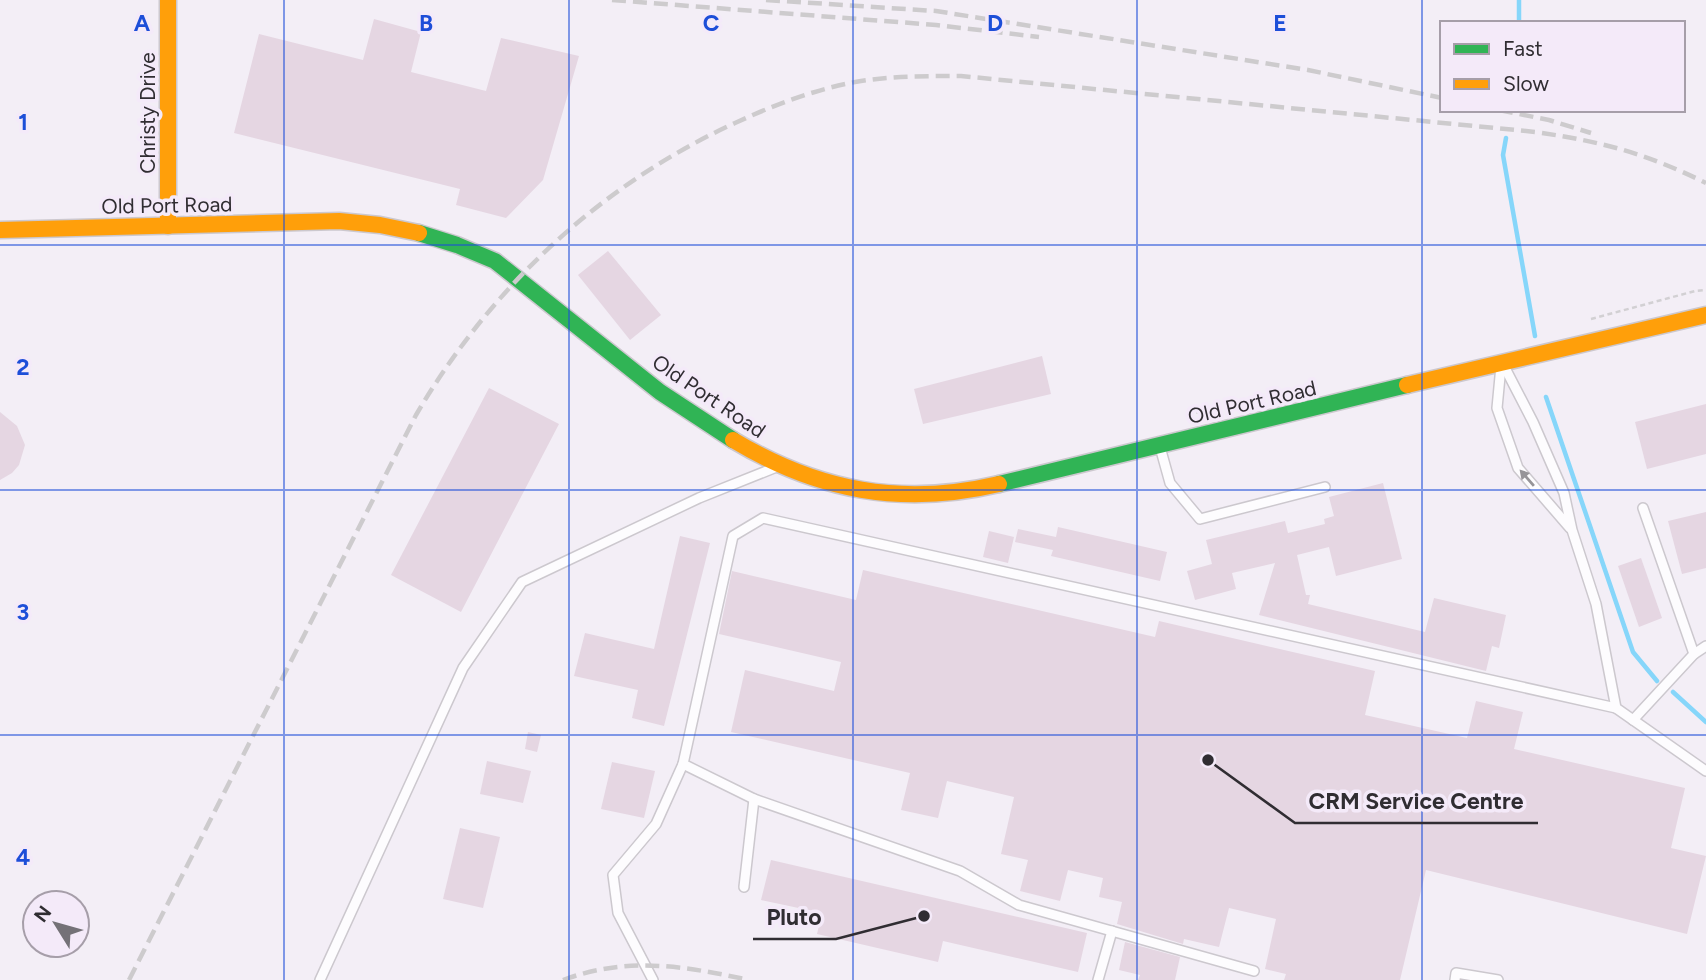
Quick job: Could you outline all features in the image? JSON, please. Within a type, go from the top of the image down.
[{"type":"street","name":"Christy Drive","points":[[168,0],[168,226]]},
{"type":"street","name":"Old Port Road","points":[[0,230],[339,221],[421,232],[471,249],[495,261],[724,438],[779,466],[844,488],[888,495],[925,496],[966,492],[1502,361],[1706,315]]},
{"type":"lane","points":[[1502,361],[1533,422],[1564,493],[1572,530],[1596,604],[1616,708]]},
{"type":"lane","points":[[1502,361],[1497,408],[1518,468],[1572,530]]},
{"type":"lane","points":[[1159,446],[1170,483],[1200,519],[1325,487]]},
{"type":"lane","points":[[320,980],[463,668],[522,582],[699,498],[779,466]]},
{"type":"lane","points":[[1643,508],[1694,653]]},
{"type":"lane","points":[[653,980],[618,913],[612,874],[656,824],[683,764],[733,536],[763,518],[1616,708],[1706,771]]},
{"type":"lane","points":[[1633,720],[1694,653],[1706,646]]},
{"type":"lane","points":[[683,764],[754,799],[960,871],[1019,905],[1254,971]]},
{"type":"lane","points":[[744,887],[754,799]]},
{"type":"lane","points":[[1098,980],[1112,931]]},
{"type":"lane","points":[[1455,980],[1456,973],[1498,980]]},
{"type":"path","points":[[1587,321],[1706,290]]},
{"type":"path","points":[[1184,416],[1216,408]]},
{"type":"building","points":[[374,19],[421,32],[411,72],[486,91],[501,38],[579,56],[543,180],[506,218],[456,205],[460,189],[234,133],[259,34],[363,60]]},
{"type":"building","points":[[608,251],[661,315],[630,340],[578,275]]},
{"type":"building","points":[[1042,356],[1051,394],[923,424],[914,389]]},
{"type":"building","points":[[489,388],[559,424],[461,612],[391,575]]},
{"type":"building","points":[[1706,404],[1706,454],[1647,469],[1635,422]]},
{"type":"building","points":[[0,412],[17,426],[25,445],[19,465],[0,480]]},
{"type":"building","points":[[1383,483],[1402,559],[1336,576],[1329,547],[1297,555],[1306,595],[1310,595],[1308,604],[1425,632],[1434,598],[1506,615],[1499,648],[1492,646],[1486,671],[1259,615],[1275,563],[1232,573],[1236,589],[1195,600],[1187,571],[1212,564],[1206,540],[1285,521],[1288,533],[1325,524],[1324,519],[1334,516],[1329,497]]},
{"type":"building","points":[[1706,512],[1706,568],[1682,574],[1668,521]]},
{"type":"building","points":[[1058,527],[1167,552],[1160,581],[1051,556],[1053,550],[1015,542],[1018,529],[1056,537]]},
{"type":"building","points":[[989,531],[1014,537],[1008,563],[983,557]]},
{"type":"building","points":[[680,536],[710,543],[664,726],[632,718],[638,690],[574,676],[585,633],[654,649]]},
{"type":"building","points":[[1641,558],[1662,618],[1639,627],[1618,566]]},
{"type":"building","points":[[863,570],[1155,637],[1159,621],[1375,671],[1365,715],[1467,738],[1476,701],[1523,712],[1514,749],[1685,788],[1671,848],[1706,856],[1687,934],[1426,870],[1400,980],[1284,980],[1286,974],[1265,969],[1276,919],[1229,908],[1219,947],[1184,939],[1183,944],[1117,924],[1122,902],[1099,897],[1103,878],[1068,870],[1060,901],[1020,891],[1028,860],[1001,854],[1014,797],[947,781],[938,818],[901,810],[910,773],[731,732],[745,670],[834,691],[841,662],[719,634],[732,571],[856,600]]},
{"type":"building","points":[[528,732],[541,735],[537,752],[525,749]]},
{"type":"building","points":[[487,761],[531,771],[523,803],[480,794]]},
{"type":"building","points":[[612,762],[655,771],[644,818],[601,809]]},
{"type":"building","points":[[460,828],[500,837],[483,908],[443,899]]},
{"type":"building","points":[[771,860],[1087,933],[1078,972],[943,941],[938,962],[817,934],[822,913],[761,900]]},
{"type":"building","points":[[1125,942],[1180,957],[1175,980],[1138,980],[1140,975],[1119,970]]},
{"type":"waterway","points":[[1519,0],[1519,21]]},
{"type":"waterway","points":[[1506,138],[1503,155],[1535,336]]},
{"type":"waterway","points":[[1546,397],[1633,652],[1657,681]]},
{"type":"waterway","points":[[1673,692],[1706,722]]},
{"type":"railway","points":[[612,0],[936,25],[1039,37]]},
{"type":"railway","points":[[766,0],[936,11],[1308,70],[1440,98]]},
{"type":"railway","points":[[129,980],[416,415],[446,368],[478,324],[553,244],[639,177],[686,148],[735,123],[796,98],[845,84],[898,77],[961,76],[1536,132],[1623,150],[1706,183]]},
{"type":"railway","points":[[1509,112],[1549,120],[1591,133]]},
{"type":"railway","points":[[563,980],[610,968],[633,966],[679,968],[749,980]]},
{"type":"traffic: fast","points":[[419,233],[495,261],[660,392],[733,440]]},
{"type":"traffic: fast","points":[[999,484],[1407,385]]},
{"type":"traffic: slow","points":[[168,0],[168,226]]},
{"type":"traffic: slow","points":[[0,230],[339,221],[380,225],[419,233]]},
{"type":"traffic: slow","points":[[1407,385],[1706,315]]},
{"type":"traffic: slow","points":[[733,440],[797,472],[862,490],[928,494],[999,484]]},
{"type":"place","name":"CRM Service Centre","points":[[1208,760]]},
{"type":"place","name":"Pluto","points":[[924,916]]}]
